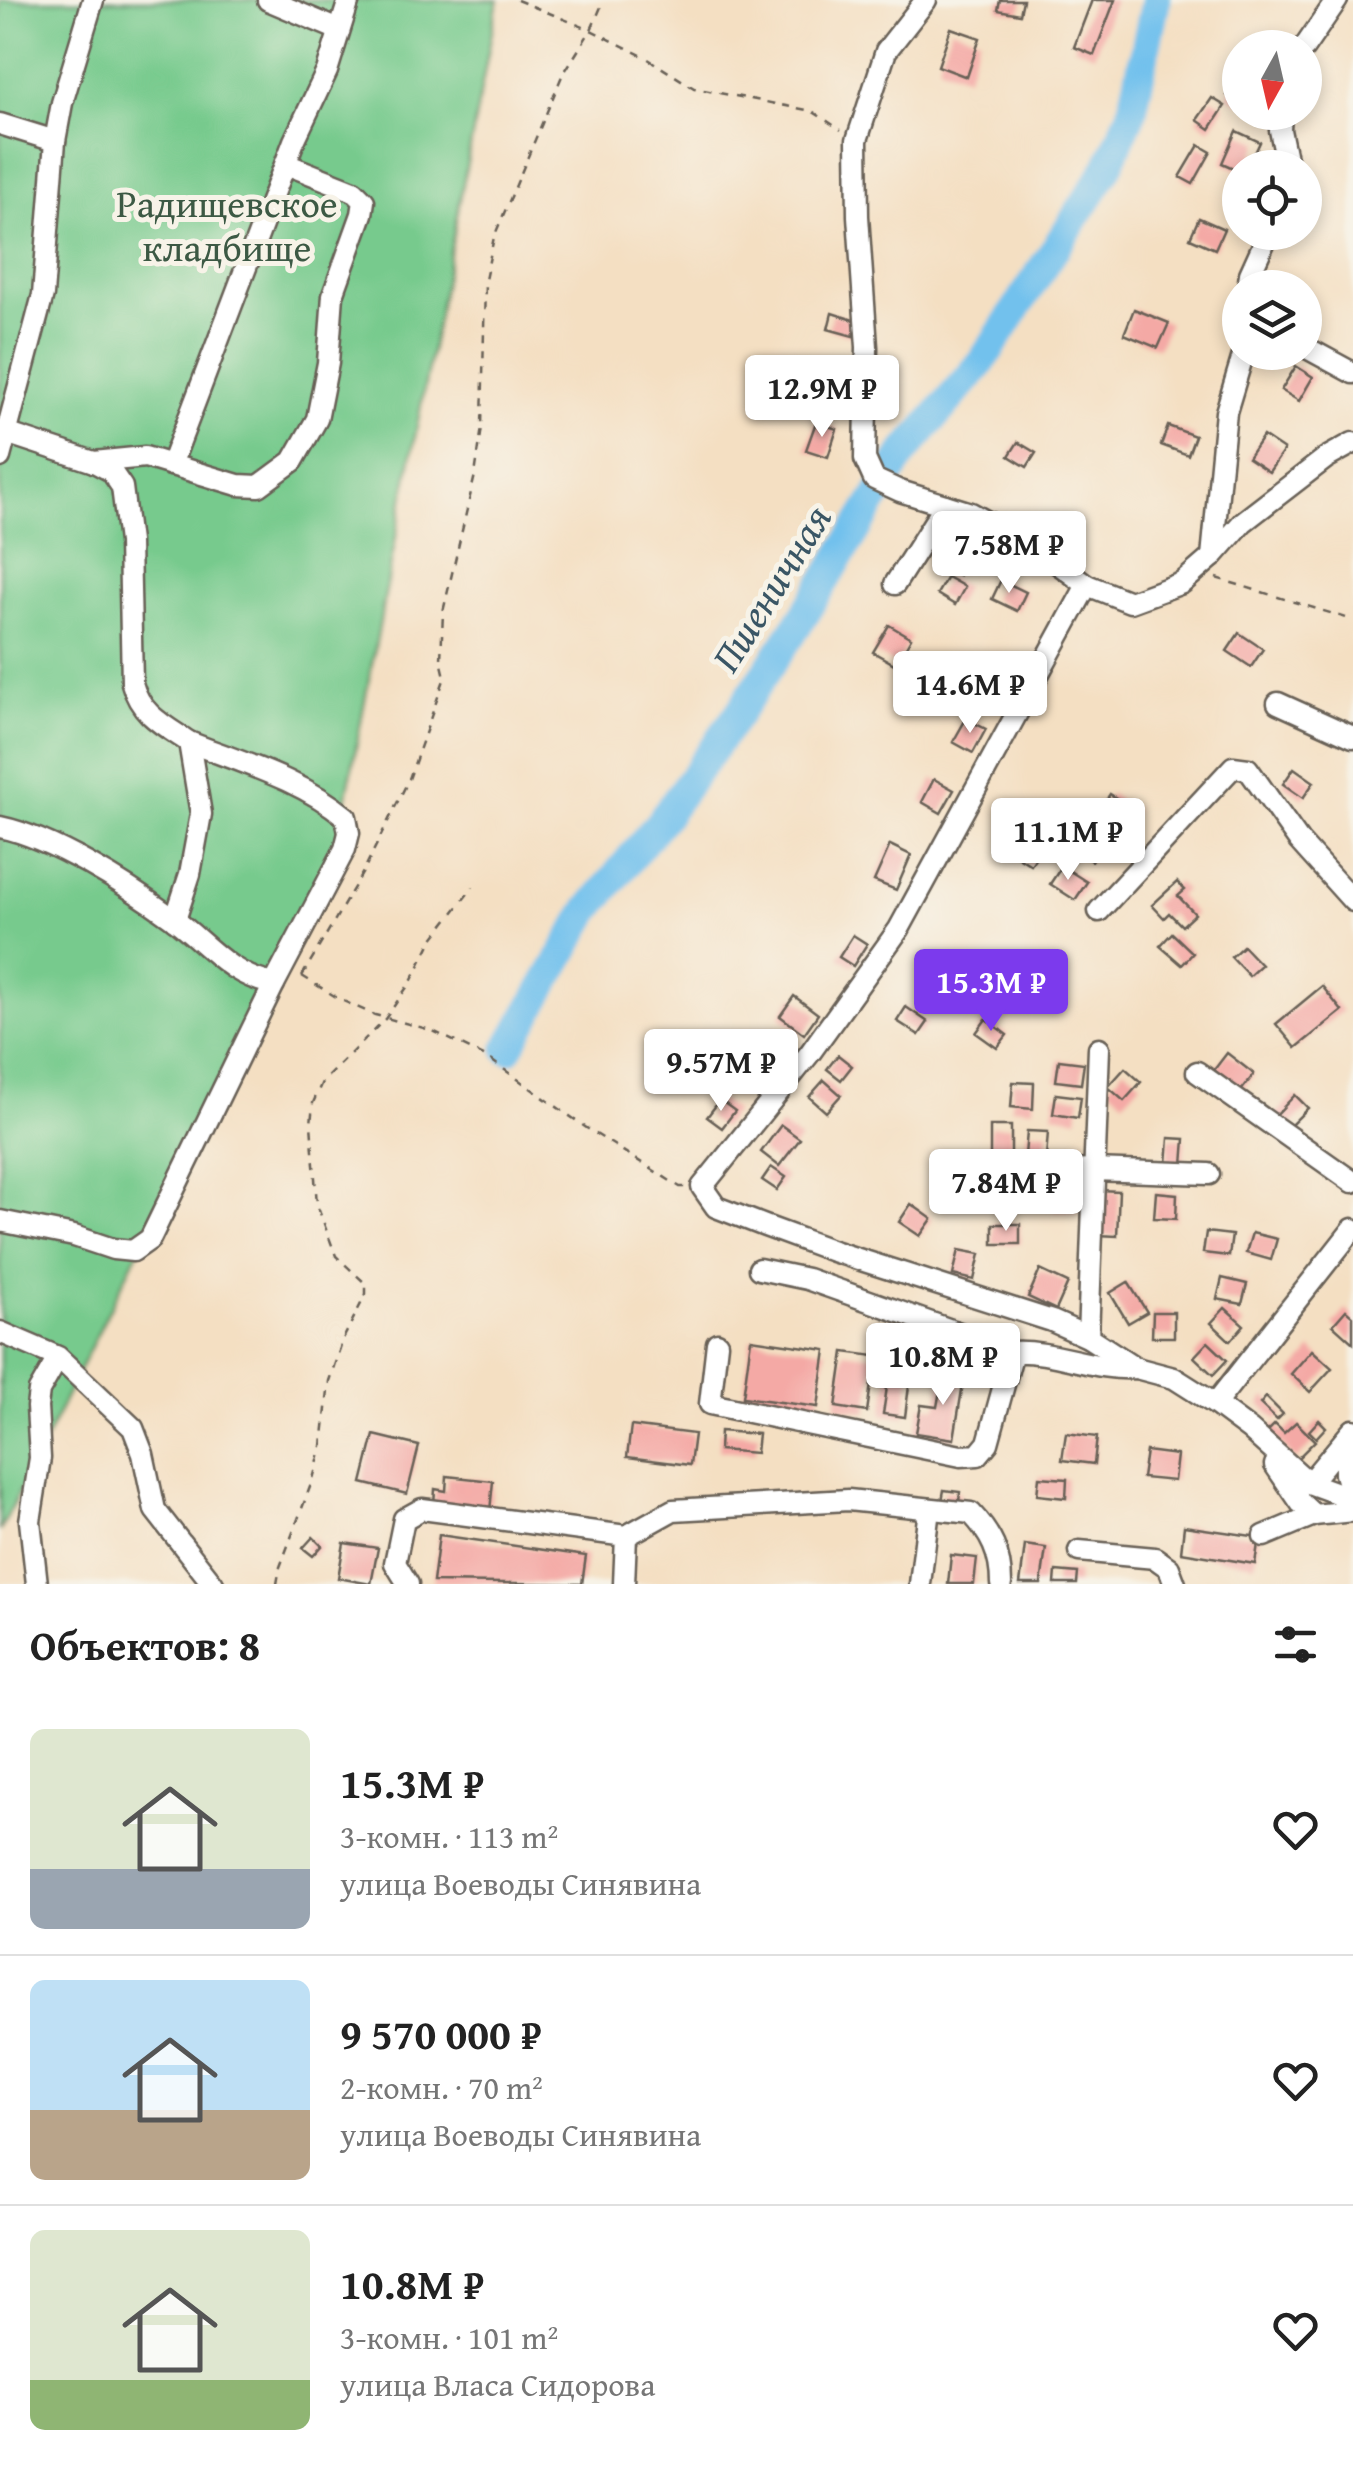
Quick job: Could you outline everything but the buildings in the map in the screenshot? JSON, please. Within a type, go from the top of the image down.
[{"type":"street","points":[[0,458],[8,397],[43,295],[55,141],[62,103],[93,0]]},
{"type":"street","points":[[268,0],[338,30]]},
{"type":"street","points":[[171,465],[286,164],[327,71],[349,0]]},
{"type":"street","points":[[926,0],[886,51],[857,140],[867,346],[865,459],[874,479],[900,492],[971,514],[1042,552],[1087,585],[1130,602],[1182,583],[1242,522],[1326,458],[1353,443]]},
{"type":"street","points":[[1316,30],[1336,0]]},
{"type":"street","points":[[0,124],[55,141]]},
{"type":"street","points":[[94,462],[145,458],[238,485],[259,486],[293,461],[317,419],[328,363],[332,295],[364,201],[354,190],[286,164]]},
{"type":"street","points":[[1322,356],[1353,373]]},
{"type":"street","points":[[1212,556],[1226,412],[1239,370]]},
{"type":"street","points":[[0,1221],[74,1236],[113,1249],[132,1251],[150,1239],[345,848],[348,833],[346,818],[294,784],[189,742],[147,714],[136,700],[132,683],[129,542],[122,488],[111,471],[94,462],[6,434]]},
{"type":"street","points":[[895,584],[945,505]]},
{"type":"street","points":[[1087,585],[899,929],[810,1053],[702,1187],[716,1206],[765,1226],[1088,1336],[1136,1368],[1174,1378],[1215,1404],[1309,1483],[1353,1498]]},
{"type":"street","points":[[1278,703],[1353,737]]},
{"type":"street","points":[[175,920],[190,874],[202,814],[189,742]]},
{"type":"street","points":[[1099,911],[1232,767],[1248,769],[1299,841],[1353,901]]},
{"type":"street","points":[[0,827],[20,831],[118,882],[175,920],[217,958],[252,980],[274,984]]},
{"type":"street","points":[[1088,1336],[1098,1048]]},
{"type":"street","points":[[1196,1072],[1353,1182]]},
{"type":"street","points":[[954,1176],[1093,1170],[1209,1174]]},
{"type":"street","points":[[1215,1404],[1353,1230]]},
{"type":"street","points":[[759,1269],[826,1285],[912,1319],[1014,1352],[1041,1351],[1112,1370],[1136,1368]]},
{"type":"street","points":[[0,1332],[58,1358],[133,1428],[155,1510],[213,1584]]},
{"type":"street","points":[[717,1342],[710,1404],[961,1456],[978,1455],[988,1443],[1014,1352]]},
{"type":"street","points":[[37,1584],[30,1522],[40,1458],[37,1406],[40,1391],[58,1358]]},
{"type":"street","points":[[1250,1430],[1301,1503],[1314,1514]]},
{"type":"street","points":[[1309,1483],[1349,1434]]},
{"type":"street","points":[[1349,1434],[1345,1474],[1353,1498]]},
{"type":"street","points":[[408,1584],[394,1563],[404,1519],[422,1509],[626,1536],[672,1510],[848,1500],[971,1513],[990,1533],[1001,1566],[1001,1584]]},
{"type":"street","points":[[920,1584],[929,1509]]},
{"type":"street","points":[[1264,1536],[1314,1514],[1353,1511]]},
{"type":"street","points":[[624,1584],[626,1536]]},
{"type":"street","points":[[1079,1550],[1155,1558],[1170,1568],[1174,1584]]},
{"type":"path","points":[[517,0],[591,30],[694,88],[812,111],[857,140]]},
{"type":"path","points":[[604,0],[591,30],[562,76],[494,237],[485,280],[482,427],[444,612],[441,660],[445,677],[409,779],[363,872],[302,976],[341,1000],[385,1019],[431,1030],[488,1058],[588,1129],[680,1186],[702,1187]]},
{"type":"path","points":[[1196,571],[1353,620]]},
{"type":"path","points":[[277,1584],[322,1446],[329,1381],[343,1339],[366,1294],[366,1284],[336,1256],[329,1244],[318,1204],[312,1103],[322,1082],[385,1019],[412,980],[432,940],[473,887]]},
{"type":"green space","name":"Радищевское кладбище","points":[[0,0],[498,0],[337,848],[0,1531]]},
{"type":"waterway","name":"Пшеничная","points":[[508,1049],[587,912],[666,814],[736,717],[904,453],[981,363],[1108,167],[1132,112],[1156,0]]}]
